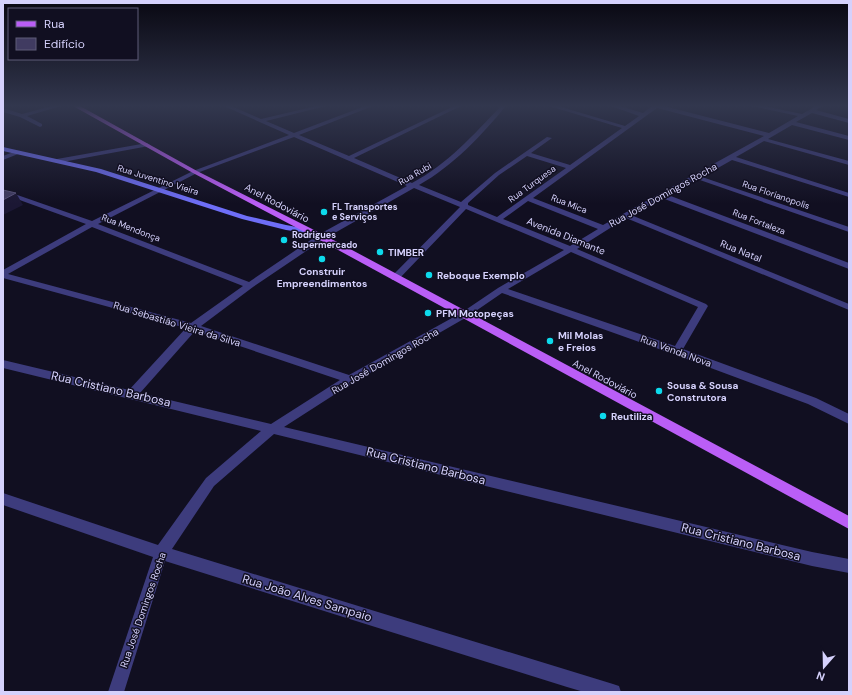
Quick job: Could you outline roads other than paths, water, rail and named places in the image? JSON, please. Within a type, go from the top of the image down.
[{"type":"main road","name":"Anel Rodoviário","points":[[136,138],[195,172],[321,237],[464,316],[849,523]]},
{"type":"street","points":[[3,274],[92,224],[195,172],[285,138]]},
{"type":"street","name":"Avenida Diamante","points":[[303,138],[352,157]]},
{"type":"street","name":"Avenida Diamante","points":[[312,138],[464,207],[571,249],[703,306],[677,350]]},
{"type":"street","points":[[352,157],[391,138]]},
{"type":"street","name":"Rua Rubi","points":[[132,394],[193,327],[250,285],[321,237],[417,186],[449,163],[473,138]]},
{"type":"street","points":[[395,278],[464,207],[464,202],[497,174],[548,138]]},
{"type":"street","name":"Rua Turquesa","points":[[497,220],[610,138]]},
{"type":"street","points":[[763,139],[849,163]]},
{"type":"street","name":"Rua José Domingos Rocha","points":[[116,692],[161,553],[210,482],[272,429],[350,379],[464,316],[501,290],[625,215],[663,196],[763,139]]},
{"type":"street","points":[[57,161],[147,144]]},
{"type":"street","name":"Rua Juventino Vieira","points":[[3,149],[85,167],[161,189],[262,222],[288,229],[307,231]]},
{"type":"street","points":[[3,158],[16,153]]},
{"type":"street","points":[[526,154],[571,167]]},
{"type":"street","points":[[730,157],[849,194]]},
{"type":"street","name":"Rua Florianopolis","points":[[697,177],[849,230]]},
{"type":"street","name":"Rua Mendonça","points":[[3,192],[92,224],[250,285]]},
{"type":"street","name":"Rua Fortaleza","points":[[663,196],[849,266]]},
{"type":"street","name":"Rua Mica","points":[[527,198],[603,228]]},
{"type":"street","name":"Rua Natal","points":[[625,215],[849,307]]},
{"type":"street","name":"Rua Sebastião Vieira da Silva","points":[[3,274],[193,327],[350,379]]},
{"type":"street","name":"Rua Venda Nova","points":[[501,290],[677,350],[812,401],[849,419]]},
{"type":"street","name":"Rua Cristiano Barbosa","points":[[3,364],[812,559],[849,566]]},
{"type":"street","name":"Rua João Alves Sampaio","points":[[3,499],[161,553],[559,677],[613,692]]},
{"type":"place","name":"FL Transportes e Serviços","points":[[324,212]]},
{"type":"place","name":"Rodrigues Supermercado","points":[[284,240]]},
{"type":"place","name":"TIMBER","points":[[380,252]]},
{"type":"place","name":"Construir Empreendimentos","points":[[322,259]]},
{"type":"place","name":"Reboque Exemplo","points":[[429,275]]},
{"type":"place","name":"PFM Motopeças","points":[[428,313]]},
{"type":"place","name":"Mil Molas e Freios","points":[[550,341]]},
{"type":"place","name":"Sousa & Sousa Construtora","points":[[659,391]]},
{"type":"place","name":"Reutiliza","points":[[603,416]]}]
